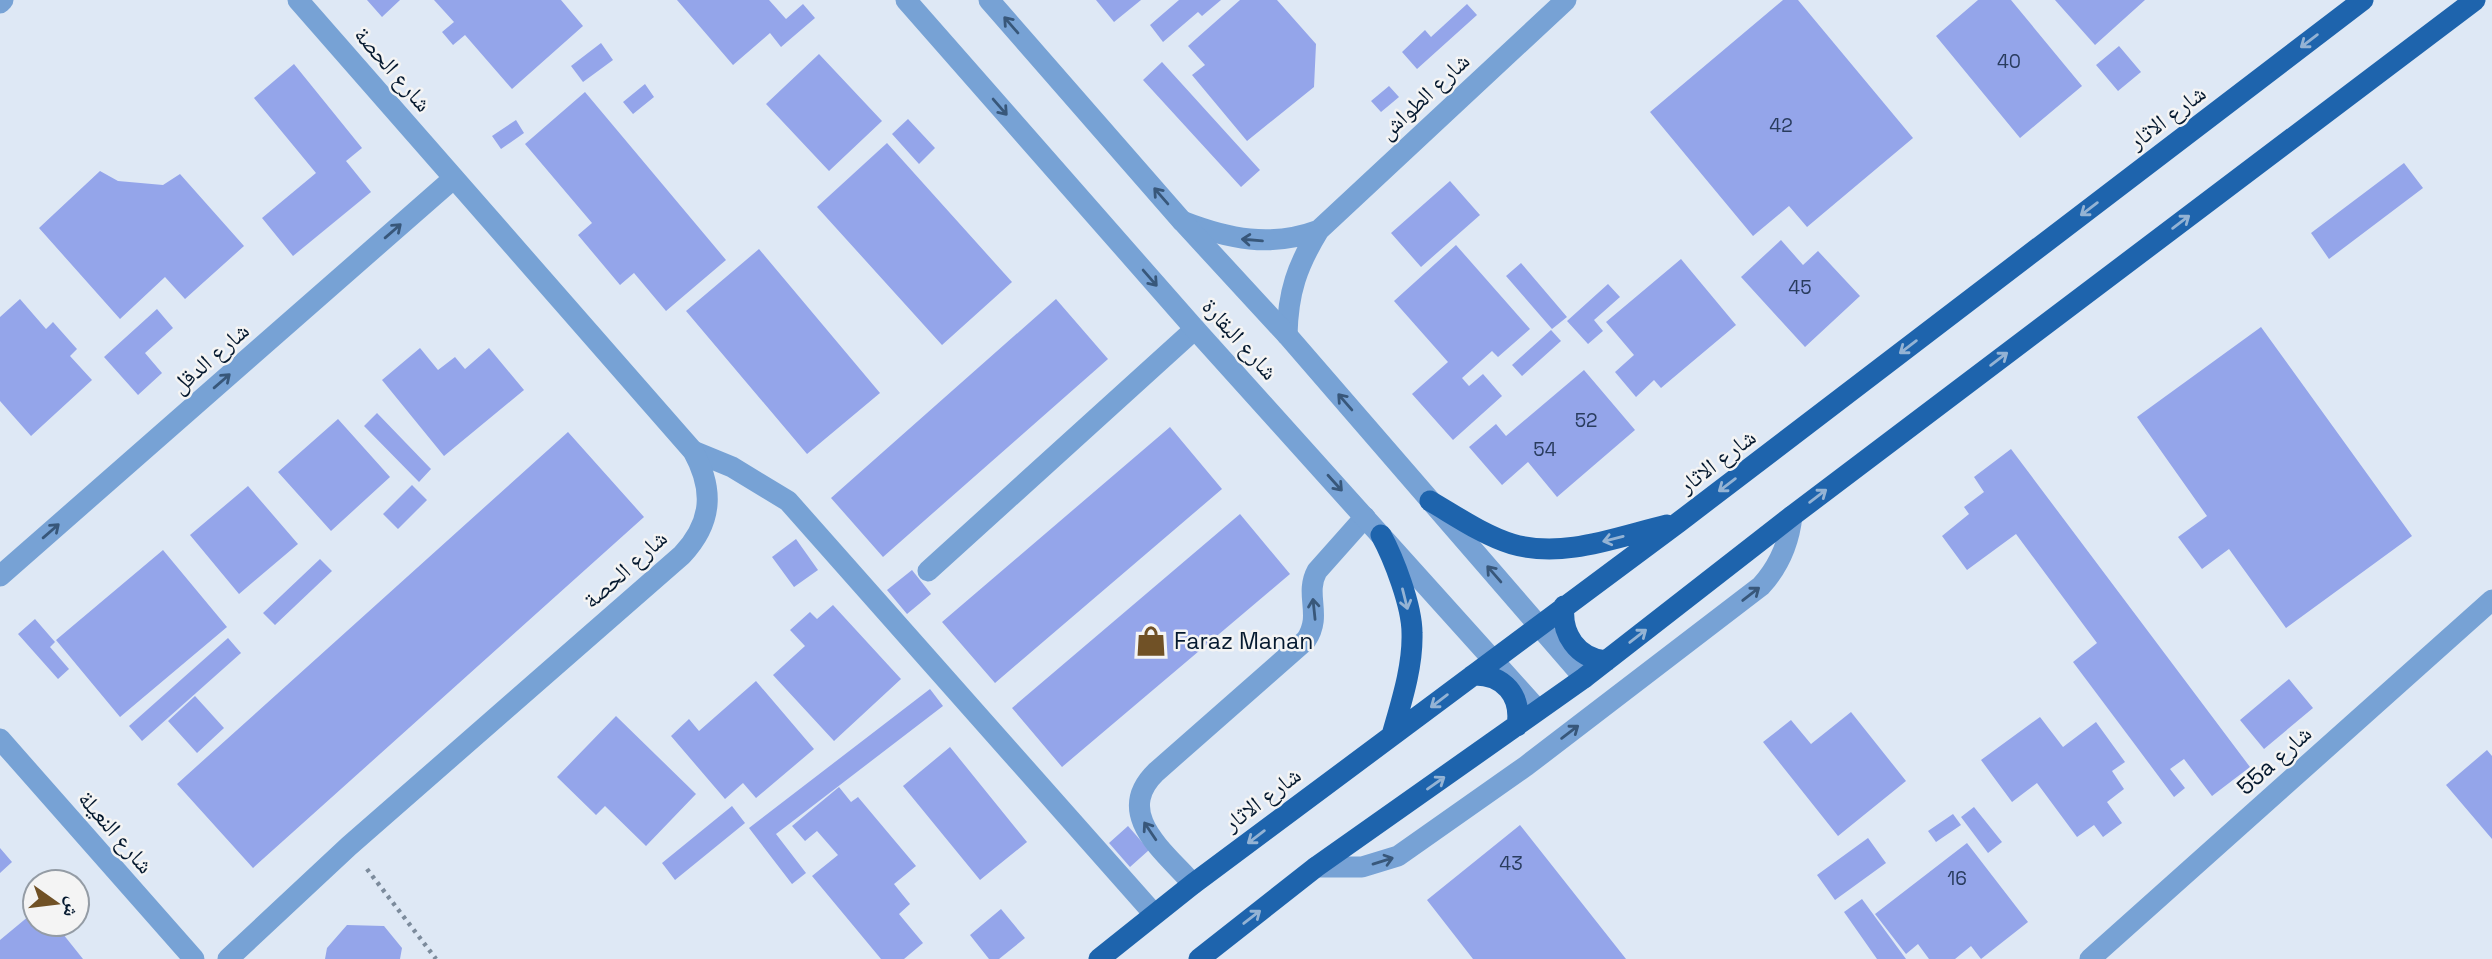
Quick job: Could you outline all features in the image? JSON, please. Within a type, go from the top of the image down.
[{"type":"main road","name":"شارع الاثار","points":[[1099,959],[1193,884],[1679,522],[2363,0]]},
{"type":"main road","points":[[1199,959],[1316,867],[1606,662],[1793,516],[2475,0]]},
{"type":"main road","points":[[1430,501],[1512,544],[1545,549],[1575,548],[1679,522]]},
{"type":"main road","points":[[1381,535],[1394,559],[1413,632],[1408,672],[1392,735]]},
{"type":"main road","points":[[1564,606],[1566,632],[1575,646],[1589,657],[1606,662]]},
{"type":"main road","points":[[1473,675],[1492,676],[1509,688],[1515,696],[1517,726]]},
{"type":"street","name":"شارع الحصة","points":[[228,959],[349,846],[693,543],[706,513],[708,497],[706,481],[692,451],[298,0]]},
{"type":"street","name":"شارع البقارة","points":[[906,0],[1195,329],[1538,710]]},
{"type":"street","name":"شارع البقارة","points":[[989,0],[1182,221],[1287,335],[1584,678]]},
{"type":"street","name":"شارع الطواش","points":[[1287,335],[1293,280],[1304,254],[1319,230],[1566,0]]},
{"type":"street","name":"شارع الدقل","points":[[0,576],[454,178]]},
{"type":"street","name":"شارع الطواش","points":[[1182,221],[1220,234],[1254,241],[1300,237],[1319,230]]},
{"type":"street","points":[[928,571],[1195,329]]},
{"type":"street","points":[[692,451],[732,467],[788,501],[1154,914]]},
{"type":"street","points":[[1193,884],[1149,834],[1139,813],[1142,790],[1156,772],[1306,640],[1315,621],[1312,580],[1365,516]]},
{"type":"street","points":[[1316,867],[1362,867],[1398,856],[1526,766],[1761,586],[1780,561],[1791,531],[1793,516]]},
{"type":"street","name":"55a شارع","points":[[2090,959],[2492,600]]},
{"type":"street","name":"شارع النعيلة","points":[[0,739],[194,959]]},
{"type":"path","points":[[349,846],[436,959]]},
{"type":"building","points":[[367,0],[400,0],[382,17]]},
{"type":"building","points":[[434,0],[561,0],[583,26],[512,89],[465,35],[453,45],[442,32],[454,22]]},
{"type":"building","points":[[677,0],[769,0],[786,19],[803,4],[815,18],[781,47],[770,33],[733,65]]},
{"type":"building","points":[[1096,0],[1141,0],[1114,22]]},
{"type":"building","points":[[1179,0],[1221,0],[1202,16],[1198,12],[1163,42],[1150,25]]},
{"type":"building","points":[[1240,0],[1277,0],[1316,44],[1314,87],[1247,141],[1192,75],[1205,65],[1188,46]]},
{"type":"building","points":[[1783,0],[1798,0],[1913,138],[1807,227],[1789,206],[1753,236],[1650,112]]},
{"type":"building","points":[[1978,0],[2011,0],[2082,86],[2020,138],[1936,36]]},
{"type":"building","points":[[2055,0],[2145,0],[2095,45]]},
{"type":"building","points":[[1467,4],[1477,15],[1417,69],[1402,52],[1425,30],[1431,37]]},
{"type":"building","points":[[601,43],[613,60],[583,82],[571,66]]},
{"type":"building","points":[[2119,46],[2141,72],[2118,91],[2096,65]]},
{"type":"building","points":[[819,54],[882,121],[829,171],[766,104]]},
{"type":"building","points":[[1162,62],[1260,170],[1241,187],[1143,80]]},
{"type":"building","points":[[294,64],[362,148],[346,161],[371,192],[293,256],[262,218],[316,173],[254,98]]},
{"type":"building","points":[[645,84],[654,97],[633,114],[623,102]]},
{"type":"building","points":[[1389,86],[1399,97],[1381,112],[1371,101]]},
{"type":"building","points":[[585,92],[726,260],[666,311],[634,273],[620,285],[578,235],[592,223],[525,144]]},
{"type":"building","points":[[908,119],[935,148],[919,164],[892,134]]},
{"type":"building","points":[[516,120],[524,133],[501,149],[492,136]]},
{"type":"building","points":[[887,143],[1012,282],[942,345],[817,207]]},
{"type":"building","points":[[2404,163],[2423,188],[2329,259],[2311,233]]},
{"type":"building","points":[[100,171],[118,181],[163,185],[180,174],[244,246],[185,299],[165,277],[120,319],[39,228]]},
{"type":"building","points":[[1450,181],[1480,215],[1421,267],[1391,233]]},
{"type":"building","points":[[1781,240],[1803,265],[1818,251],[1860,296],[1805,347],[1741,277]]},
{"type":"building","points":[[1456,245],[1530,329],[1498,357],[1492,351],[1462,378],[1469,386],[1483,374],[1502,396],[1453,440],[1412,394],[1448,362],[1394,301]]},
{"type":"building","points":[[759,249],[880,393],[807,454],[686,311]]},
{"type":"building","points":[[1681,259],[1736,325],[1661,388],[1654,380],[1636,397],[1615,372],[1634,355],[1606,322]]},
{"type":"building","points":[[1521,263],[1567,317],[1552,329],[1506,276]]},
{"type":"building","points":[[1608,284],[1620,297],[1594,320],[1603,331],[1588,344],[1567,321]]},
{"type":"building","points":[[20,299],[46,329],[53,322],[77,349],[70,356],[92,380],[31,436],[0,401],[0,317]]},
{"type":"building","points":[[1056,299],[1108,359],[883,557],[831,498]]},
{"type":"building","points":[[157,309],[173,328],[145,353],[162,373],[138,395],[104,357]]},
{"type":"building","points":[[2261,327],[2412,536],[2286,628],[2229,549],[2202,569],[2178,537],[2207,516],[2137,417]]},
{"type":"building","points":[[1551,330],[1561,341],[1522,376],[1512,365]]},
{"type":"building","points":[[420,348],[438,370],[455,357],[465,369],[489,348],[524,390],[444,456],[382,380]]},
{"type":"building","points":[[1584,370],[1635,430],[1557,497],[1528,462],[1502,485],[1469,447],[1496,424],[1506,436]]},
{"type":"building","points":[[377,413],[431,469],[419,482],[364,426]]},
{"type":"building","points":[[338,419],[390,477],[331,531],[278,472]]},
{"type":"building","points":[[1170,427],[1222,489],[995,683],[942,622]]},
{"type":"building","points":[[568,432],[644,517],[253,868],[177,784]]},
{"type":"building","points":[[2011,449],[2250,767],[2212,796],[2184,759],[2170,769],[2185,788],[2174,797],[2073,662],[2097,643],[2016,534],[1967,570],[1942,536],[1969,514],[1964,507],[1984,492],[1974,477]]},
{"type":"building","points":[[412,485],[427,500],[398,529],[383,514]]},
{"type":"building","points":[[248,486],[298,544],[239,594],[190,535]]},
{"type":"building","name":"Faraz Manan","points":[[1240,514],[1290,574],[1062,767],[1012,708]]},
{"type":"building","points":[[796,539],[818,570],[794,587],[772,557]]},
{"type":"building","points":[[163,550],[227,627],[120,717],[56,640]]},
{"type":"building","points":[[320,559],[332,571],[275,625],[263,613]]},
{"type":"building","points":[[912,570],[931,594],[907,614],[887,590]]},
{"type":"building","points":[[833,605],[901,679],[834,741],[773,675],[805,646],[790,630],[810,612],[817,619]]},
{"type":"building","points":[[35,619],[55,642],[50,647],[69,669],[58,679],[18,634]]},
{"type":"building","points":[[228,638],[241,653],[142,741],[129,726]]},
{"type":"building","points":[[2289,679],[2313,708],[2264,749],[2240,720]]},
{"type":"building","points":[[756,681],[814,749],[756,798],[743,783],[725,799],[671,736],[689,719],[699,731]]},
{"type":"building","points":[[930,689],[943,706],[776,834],[806,873],[792,884],[749,828]]},
{"type":"building","points":[[195,696],[224,728],[197,753],[168,721]]},
{"type":"building","points":[[1851,712],[1906,781],[1838,836],[1763,742],[1791,720],[1811,744]]},
{"type":"building","points":[[616,716],[696,794],[646,846],[605,806],[596,815],[557,777]]},
{"type":"building","points":[[2040,717],[2063,747],[2096,722],[2125,762],[2112,771],[2124,789],[2107,802],[2122,823],[2103,837],[2094,825],[2077,837],[2037,783],[2012,802],[1981,760]]},
{"type":"building","points":[[950,747],[1027,842],[980,880],[903,786]]},
{"type":"building","points":[[2487,750],[2492,756],[2492,839],[2446,785]]},
{"type":"building","points":[[839,787],[851,802],[858,797],[916,866],[894,884],[910,904],[899,914],[923,943],[904,959],[881,959],[812,876],[838,855],[817,831],[805,841],[792,826]]},
{"type":"building","points":[[732,806],[745,823],[675,880],[662,863]]},
{"type":"building","points":[[1974,807],[2002,842],[1988,853],[1961,817]]},
{"type":"building","points":[[1953,814],[1961,825],[1936,842],[1928,831]]},
{"type":"building","points":[[1520,825],[1626,959],[1473,959],[1427,900]]},
{"type":"building","points":[[1128,826],[1149,850],[1130,867],[1109,843]]},
{"type":"building","points":[[1868,838],[1886,863],[1835,900],[1817,875]]},
{"type":"building","points":[[1967,843],[2028,922],[1981,959],[1971,946],[1955,959],[1929,959],[1918,944],[1906,954],[1875,914]]},
{"type":"building","points":[[0,848],[12,862],[0,873]]},
{"type":"building","points":[[1862,899],[1906,959],[1877,959],[1844,912]]},
{"type":"building","points":[[1001,909],[1025,938],[999,959],[989,959],[970,935]]},
{"type":"building","points":[[21,923],[21,938],[66,938],[83,959],[0,959],[0,940]]},
{"type":"building","points":[[347,925],[384,926],[402,948],[400,959],[325,959],[327,948]]},
{"type":"place","name":"Faraz Manan","points":[[1151,641]]}]
